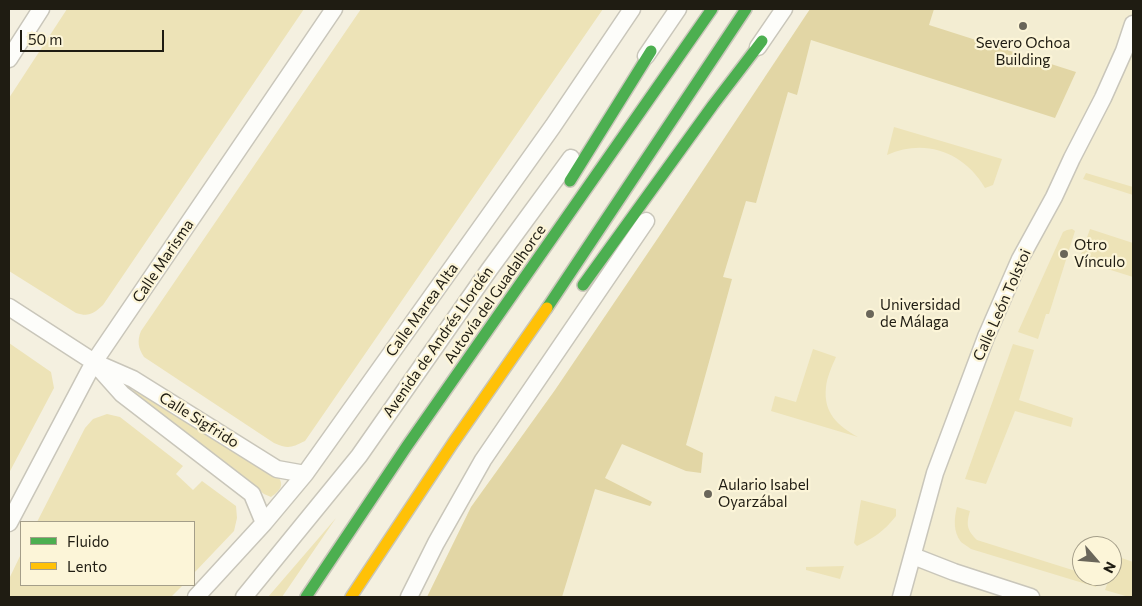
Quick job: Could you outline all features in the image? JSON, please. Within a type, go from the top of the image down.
[{"type":"highway","name":"Autovía del Guadalhorce","points":[[306,597],[407,446],[712,9]]},
{"type":"highway","points":[[351,597],[453,443],[547,308],[746,9]]},
{"type":"highway","points":[[577,294],[713,105],[762,41]]},
{"type":"highway","points":[[564,191],[620,104],[651,51]]},
{"type":"highway","points":[[407,446],[475,329]]},
{"type":"highway","points":[[379,555],[474,433]]},
{"type":"street","points":[[9,59],[42,9]]},
{"type":"street","name":"Calle Marisma","points":[[9,523],[94,362],[334,9]]},
{"type":"street","name":"Calle Marea Alta","points":[[196,597],[264,523],[305,474],[553,126],[632,9]]},
{"type":"street","name":"Avenida de Andrés Llordén","points":[[244,597],[359,456],[488,270],[651,51],[678,9]]},
{"type":"street","points":[[409,597],[436,543],[483,460],[651,213],[784,9]]},
{"type":"street","name":"Calle León Tolstoi","points":[[901,597],[935,473],[986,337],[1020,259],[1054,197],[1103,98],[1124,52],[1133,24]]},
{"type":"street","name":"Calle Sigfrido","points":[[9,307],[94,362],[133,378],[277,470],[305,474]]},
{"type":"street","name":"Calle Sigfrido","points":[[94,362],[122,394],[252,494],[264,523]]},
{"type":"street","points":[[913,556],[954,572],[1031,597]]},
{"type":"shaded area","points":[[67,9],[304,9],[103,305],[88,315],[76,313],[9,271],[9,98]]},
{"type":"shaded area","points":[[361,9],[603,9],[305,441],[286,447],[274,443],[144,357],[140,351],[139,338],[141,331]]},
{"type":"shaded area","name":"Universidad de Málaga","points":[[810,9],[1133,9],[1133,597],[427,597],[471,507],[555,390]]},
{"type":"shaded area","points":[[810,9],[934,9],[929,25],[1076,72],[1055,118],[811,40],[797,95],[788,92],[756,203],[746,201],[723,277],[732,279],[686,445],[703,453],[701,473],[686,471],[622,444],[605,478],[652,502],[650,506],[595,489],[562,597],[427,597],[471,507],[555,390]]},
{"type":"shaded area","points":[[894,127],[1002,159],[993,185],[985,188],[966,165],[955,157],[929,148],[901,150],[887,155]]},
{"type":"shaded area","points":[[1086,173],[1133,187],[1133,195],[1083,179]]},
{"type":"shaded area","points":[[1072,229],[1075,231],[1049,314],[1046,314],[1038,339],[1018,332],[1063,232]]},
{"type":"shaded area","points":[[1090,229],[1133,243],[1133,277],[1079,260]]},
{"type":"shaded area","points":[[9,343],[51,372],[54,388],[9,473]]},
{"type":"shaded area","points":[[1013,344],[1034,350],[1019,400],[1073,418],[1071,427],[1015,411],[986,484],[965,479]]},
{"type":"shaded area","points":[[813,349],[836,357],[827,383],[827,404],[833,418],[858,437],[771,411],[775,396],[796,402]]},
{"type":"shaded area","points":[[135,388],[276,475],[281,481],[279,490],[271,497],[264,494],[135,393],[133,391]]},
{"type":"shaded area","points":[[107,414],[120,417],[183,466],[176,474],[193,490],[202,481],[236,506],[237,518],[234,531],[195,572],[195,521],[38,521],[85,428],[93,419]]},
{"type":"shaded area","points":[[861,500],[896,509],[896,516],[878,534],[857,546],[854,543]]},
{"type":"shaded area","points":[[957,507],[970,511],[968,527],[977,540],[1072,570],[1072,580],[971,549],[958,538],[955,520]]},
{"type":"shaded area","points":[[336,518],[282,597],[268,597]]},
{"type":"shaded area","points":[[20,556],[20,586],[182,586],[171,597],[9,597],[9,579]]},
{"type":"shaded area","points":[[1122,558],[1133,562],[1133,597],[1105,590],[1106,586],[1122,586]]},
{"type":"shaded area","points":[[844,566],[840,579],[806,570],[806,567]]},
{"type":"traffic: fast","points":[[306,597],[407,446],[712,9]]},
{"type":"traffic: fast","points":[[547,308],[746,9]]},
{"type":"traffic: fast","points":[[583,285],[713,105],[762,41]]},
{"type":"traffic: fast","points":[[570,181],[651,51]]},
{"type":"traffic: slow","points":[[351,597],[453,443],[547,308]]},
{"type":"place","name":"Severo Ochoa Building","points":[[1023,26]]},
{"type":"place","name":"Otro Vínculo","points":[[1064,254]]},
{"type":"place","name":"Universidad de Málaga","points":[[870,314]]},
{"type":"place","name":"Aulario Isabel Oyarzábal","points":[[708,494]]}]
